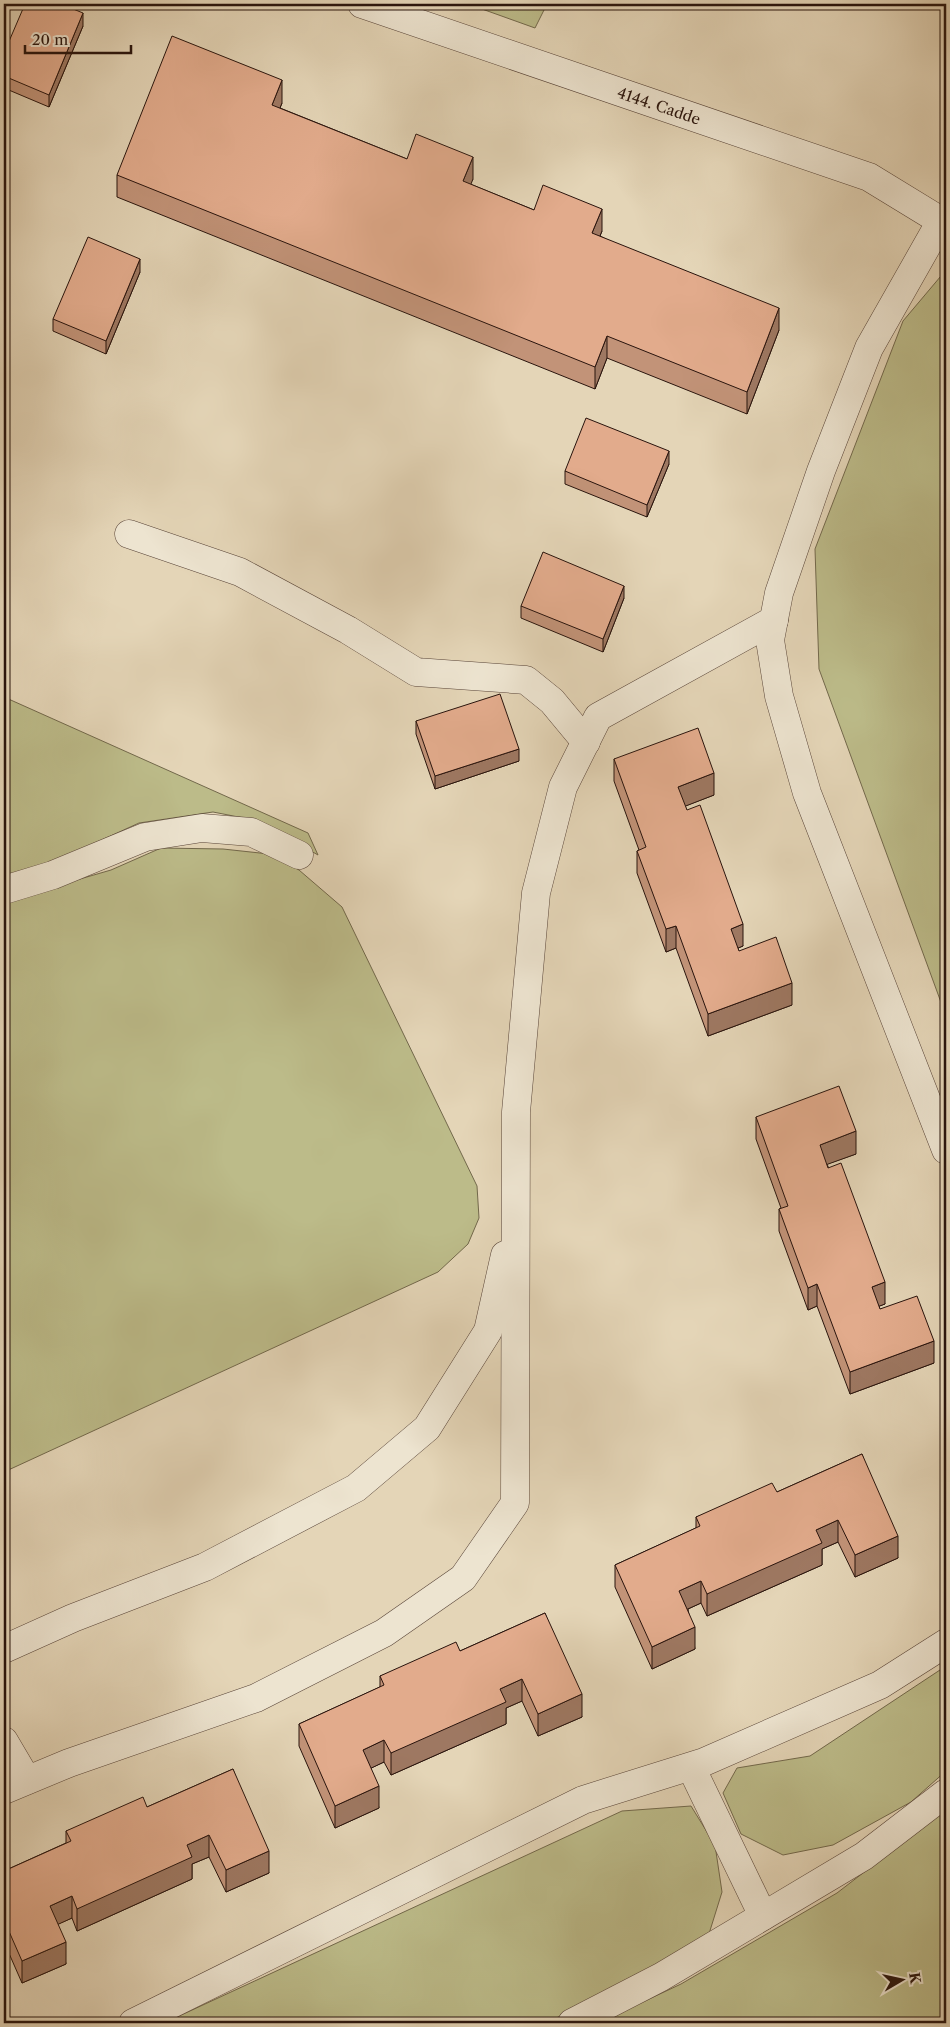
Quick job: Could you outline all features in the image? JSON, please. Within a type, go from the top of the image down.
[{"type":"street","name":"4144. Cadde","points":[[362,4],[869,177],[944,223]]},
{"type":"street","points":[[944,223],[869,348],[821,471],[778,594],[770,640],[779,696],[807,793],[946,1150]]},
{"type":"street","points":[[129,534],[240,572],[348,630],[416,672],[526,680],[552,701],[586,742]]},
{"type":"street","points":[[4,1741],[16,1785],[69,1763],[256,1698],[384,1633],[463,1578],[516,1503],[516,1112],[536,893],[564,787],[598,717],[774,620]]},
{"type":"street","points":[[4,890],[53,875],[144,837],[202,828],[251,832],[299,855]]},
{"type":"street","points":[[4,1649],[73,1618],[214,1563],[356,1488],[427,1428],[488,1331],[516,1205]]},
{"type":"street","points":[[133,2023],[584,1800],[691,1767],[880,1685],[946,1643]]},
{"type":"street","points":[[691,1767],[763,1916]]},
{"type":"street","points":[[572,2023],[661,1977],[864,1856],[946,1793]]},
{"type":"shaded area","points":[[468,4],[547,4],[535,28]]},
{"type":"shaded area","points":[[946,270],[946,1016],[819,669],[815,549],[903,321]]},
{"type":"shaded area","points":[[4,697],[308,833],[318,855],[259,821],[213,812],[139,823],[40,868],[4,878]]},
{"type":"shaded area","points":[[161,848],[223,849],[269,854],[299,870],[342,907],[477,1186],[479,1218],[468,1244],[438,1272],[4,1472],[4,901],[111,870]]},
{"type":"shaded area","points":[[946,1666],[946,1771],[911,1802],[833,1845],[783,1855],[741,1834],[723,1793],[737,1768],[810,1756]]},
{"type":"shaded area","points":[[691,1806],[715,1845],[722,1892],[708,1937],[547,2023],[164,2023],[622,1811]]},
{"type":"shaded area","points":[[946,1809],[946,2023],[598,2023],[681,1984],[837,1893]]},
{"type":"building","points":[[25,4],[61,4],[83,13],[49,95],[4,76],[4,53]]},
{"type":"building","points":[[172,36],[282,80],[272,105],[407,159],[416,134],[473,157],[463,181],[534,210],[543,185],[602,209],[592,233],[779,308],[747,392],[607,336],[595,367],[117,175]]},
{"type":"building","points":[[88,237],[140,259],[106,341],[53,319]]},
{"type":"building","points":[[586,418],[669,451],[647,505],[565,471]]},
{"type":"building","points":[[4,419],[9,421],[4,433]]},
{"type":"building","points":[[543,552],[624,586],[603,639],[521,606]]},
{"type":"building","points":[[500,694],[519,749],[435,776],[416,721]]},
{"type":"building","points":[[698,728],[714,773],[678,787],[687,810],[700,805],[743,924],[731,929],[739,951],[776,937],[792,983],[708,1014],[676,926],[666,929],[637,851],[646,847],[614,759]]},
{"type":"building","points":[[839,1086],[856,1131],[820,1145],[828,1168],[841,1163],[885,1282],[872,1287],[880,1309],[917,1296],[934,1341],[850,1372],[817,1284],[808,1288],[779,1209],[788,1206],[756,1117]]},
{"type":"building","points":[[862,1454],[898,1536],[855,1555],[838,1520],[816,1530],[822,1543],[707,1594],[701,1581],[679,1591],[695,1627],[652,1647],[615,1565],[700,1526],[696,1517],[772,1483],[777,1492]]},
{"type":"building","points":[[545,1613],[582,1694],[538,1714],[522,1679],[500,1689],[506,1702],[391,1753],[384,1740],[363,1750],[379,1786],[335,1806],[299,1724],[384,1685],[380,1676],[456,1642],[460,1651]]},
{"type":"building","points":[[233,1769],[269,1851],[226,1870],[209,1835],[187,1845],[192,1857],[77,1909],[72,1896],[50,1906],[66,1942],[22,1961],[4,1920],[4,1871],[71,1841],[66,1831],[143,1797],[147,1807]]}]
